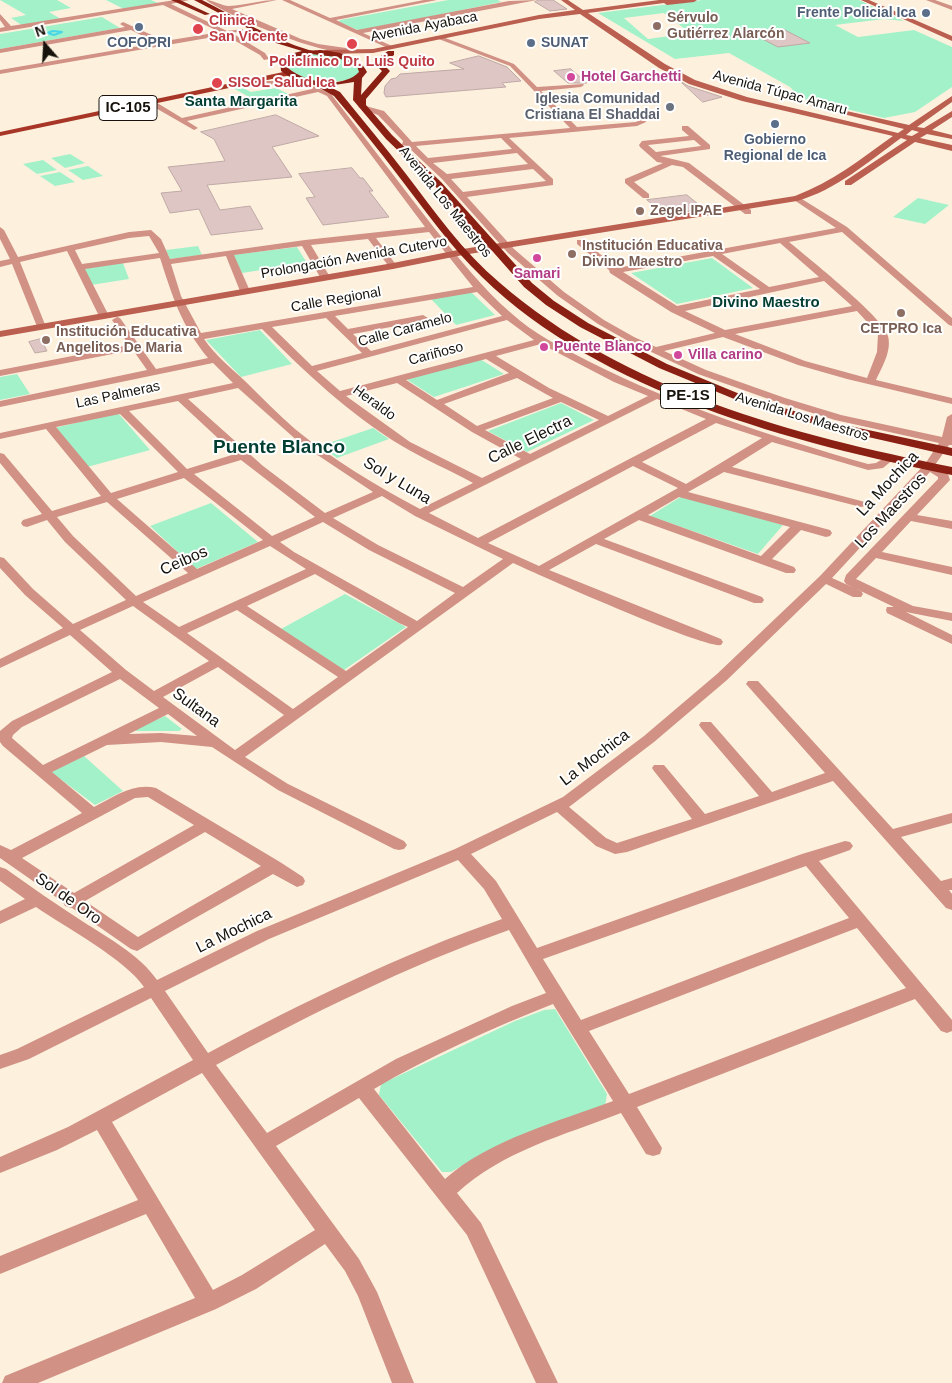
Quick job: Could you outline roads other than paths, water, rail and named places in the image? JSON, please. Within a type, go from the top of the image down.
[{"type":"highway","points":[[197,0],[292,48],[341,56],[357,63],[363,70],[358,78],[356,97],[362,107]]},
{"type":"highway","points":[[176,1],[279,48],[284,54],[284,69],[288,73]]},
{"type":"highway","points":[[362,107],[362,99],[386,71],[382,66],[381,60],[390,50]]},
{"type":"highway","points":[[283,63],[293,55],[321,52]]},
{"type":"highway","name":"PE-1S","points":[[288,73],[318,86],[341,83],[358,78]]},
{"type":"highway","name":"Avenida Los Maestros","points":[[318,86],[337,94],[343,107],[401,173],[467,256],[495,284],[528,312],[567,338],[626,370],[706,403],[760,422],[889,458],[929,466],[949,477]]},
{"type":"highway","name":"Avenida Los Maestros","points":[[362,107],[394,142],[504,251],[528,285],[550,303],[612,341],[663,366],[743,399],[799,417],[868,435],[948,446]]},
{"type":"highway","points":[[384,168],[401,173]]},
{"type":"main road","name":"IC-105","points":[[0,134],[246,84],[267,76],[283,63]]},
{"type":"main road","name":"IC-105","points":[[255,81],[288,73]]},
{"type":"street","points":[[0,30],[186,0]]},
{"type":"street","points":[[209,0],[272,30],[310,45],[333,50],[380,49]]},
{"type":"street","points":[[227,8],[274,0]]},
{"type":"street","points":[[285,0],[356,32],[390,50]]},
{"type":"street","points":[[328,20],[434,0]]},
{"type":"street","points":[[356,32],[506,2],[534,0]]},
{"type":"street","name":"Avenida Túpac Amaru","points":[[564,0],[686,69]]},
{"type":"street","name":"Avenida Túpac Amaru","points":[[573,0],[586,12],[630,44],[681,77],[724,93],[769,106],[952,148]]},
{"type":"street","name":"Avenida Ayabaca","points":[[321,52],[390,50],[447,41],[586,12],[675,0]]},
{"type":"street","name":"Avenida Ayabaca","points":[[357,63],[390,50],[539,16],[694,0]]},
{"type":"street","points":[[864,0],[952,37]]},
{"type":"street","points":[[871,0],[952,37]]},
{"type":"street","points":[[928,0],[952,8]]},
{"type":"street","points":[[376,3],[389,8]]},
{"type":"street","points":[[165,4],[226,32],[263,54],[266,59]]},
{"type":"street","points":[[104,14],[163,43]]},
{"type":"street","points":[[0,16],[10,29]]},
{"type":"street","points":[[0,51],[131,28]]},
{"type":"street","points":[[0,72],[241,30]]},
{"type":"street","points":[[438,38],[512,65],[575,129]]},
{"type":"street","points":[[630,44],[639,43]]},
{"type":"street","name":"Avenida Túpac Amaru","points":[[714,80],[726,84]]},
{"type":"street","points":[[246,84],[318,86]]},
{"type":"street","points":[[537,90],[582,85]]},
{"type":"street","points":[[181,120],[318,86]]},
{"type":"street","name":"Prolongación Avenida Cutervo","points":[[800,200],[828,184],[952,98]]},
{"type":"street","points":[[769,106],[786,104],[788,101],[786,99]]},
{"type":"street","points":[[150,103],[194,128]]},
{"type":"street","name":"Avenida Túpac Amaru","points":[[794,112],[790,108],[807,104],[952,137]]},
{"type":"street","points":[[343,107],[384,168],[479,289],[508,316],[542,340],[592,369],[714,419],[868,467],[880,466],[889,458]]},
{"type":"street","points":[[362,107],[381,113],[426,161],[445,177],[462,195],[504,251],[601,322],[702,372],[802,407],[948,446]]},
{"type":"street","name":"Prolongación Avenida Cutervo","points":[[0,340],[117,320],[245,291],[452,256],[504,251],[800,200],[842,188],[952,113]]},
{"type":"street","points":[[394,142],[412,144],[640,123],[642,122],[640,115]]},
{"type":"street","points":[[654,155],[706,147],[685,128]]},
{"type":"street","points":[[462,195],[550,183],[503,136]]},
{"type":"street","points":[[696,137],[643,144],[660,160],[686,165],[745,210]]},
{"type":"street","points":[[426,161],[518,151]]},
{"type":"street","points":[[646,196],[628,181],[672,162]]},
{"type":"street","points":[[445,177],[535,166]]},
{"type":"street","points":[[828,184],[842,188]]},
{"type":"street","points":[[800,200],[844,229],[952,322]]},
{"type":"street","points":[[80,268],[229,253],[431,229]]},
{"type":"street","points":[[613,271],[844,229]]},
{"type":"street","name":"Sol y Luna","points":[[70,248],[139,233],[151,233],[164,259],[181,306],[197,337],[242,384],[316,450],[419,514],[511,559],[541,570],[607,600],[716,642]]},
{"type":"street","points":[[1,235],[16,261],[42,327]]},
{"type":"street","points":[[370,236],[393,266]]},
{"type":"street","points":[[582,238],[613,271],[674,310],[722,334],[808,365],[952,401]]},
{"type":"street","points":[[782,240],[879,326],[884,334],[884,343],[871,381]]},
{"type":"street","points":[[306,243],[326,277]]},
{"type":"street","points":[[0,264],[70,248],[104,316]]},
{"type":"street","points":[[229,253],[245,291]]},
{"type":"street","points":[[715,253],[767,290]]},
{"type":"street","name":"Prolongación Avenida Cutervo","points":[[0,334],[104,316],[181,306],[452,256]]},
{"type":"street","points":[[674,310],[825,278]]},
{"type":"street","name":"Calle Regional","points":[[197,337],[479,289]]},
{"type":"street","points":[[655,350],[722,334],[858,308]]},
{"type":"street","points":[[328,315],[369,354]]},
{"type":"street","name":"Calle Caramelo","points":[[309,370],[508,316]]},
{"type":"street","points":[[346,332],[423,318]]},
{"type":"street","points":[[117,320],[153,372]]},
{"type":"street","name":"Heraldo","points":[[265,326],[309,370],[338,395],[407,444],[481,482]]},
{"type":"street","name":"Cariñoso","points":[[338,395],[542,340]]},
{"type":"street","points":[[0,373],[135,346]]},
{"type":"street","points":[[487,355],[560,398],[608,420]]},
{"type":"street","points":[[0,404],[216,359]]},
{"type":"street","points":[[435,404],[517,374]]},
{"type":"street","points":[[398,379],[476,430],[530,458]]},
{"type":"street","name":"Las Palmeras","points":[[0,436],[242,384]]},
{"type":"street","name":"Calle Electra","points":[[419,514],[656,396]]},
{"type":"street","points":[[180,397],[241,456],[324,518],[346,532],[463,592]]},
{"type":"street","points":[[476,430],[560,398]]},
{"type":"street","points":[[122,410],[185,473],[270,541],[290,555],[404,620],[418,626]]},
{"type":"street","name":"La Mochica","points":[[0,1062],[23,1054],[297,920],[461,854],[568,801],[722,678],[824,579],[948,446],[952,417]]},
{"type":"street","points":[[478,543],[714,419]]},
{"type":"street","points":[[49,426],[108,497],[196,574]]},
{"type":"street","points":[[541,570],[722,468],[770,438]]},
{"type":"street","points":[[0,456],[68,539],[134,601],[293,715]]},
{"type":"street","points":[[27,523],[241,456]]},
{"type":"street","points":[[633,462],[681,490],[826,533]]},
{"type":"street","points":[[722,468],[861,504]]},
{"type":"street","name":"Los Maestros","points":[[905,612],[850,582],[850,578],[949,477]]},
{"type":"street","name":"Ceibos","points":[[0,664],[134,601],[382,492]]},
{"type":"street","points":[[637,515],[790,570]]},
{"type":"street","points":[[910,517],[952,525]]},
{"type":"street","points":[[764,560],[798,526]]},
{"type":"street","points":[[594,540],[758,600]]},
{"type":"street","points":[[874,554],[952,571]]},
{"type":"street","points":[[235,757],[511,559]]},
{"type":"street","name":"Sultana","points":[[0,561],[29,592],[121,673],[235,757],[283,787],[399,845]]},
{"type":"street","points":[[177,632],[317,569]]},
{"type":"street","points":[[824,579],[905,612],[952,640]]},
{"type":"street","points":[[238,605],[347,677]]},
{"type":"street","points":[[905,612],[952,617]]},
{"type":"street","points":[[152,697],[218,662]]},
{"type":"street","points":[[93,814],[8,743],[6,732],[17,724],[121,673]]},
{"type":"street","points":[[753,684],[890,835],[945,886],[952,904]]},
{"type":"street","points":[[42,771],[168,708]]},
{"type":"street","points":[[706,725],[769,798]]},
{"type":"street","points":[[95,744],[122,739],[156,737],[184,738],[217,744]]},
{"type":"street","points":[[659,768],[702,821]]},
{"type":"street","points":[[559,806],[601,842],[615,849],[627,847],[835,775]]},
{"type":"street","points":[[4,854],[93,814],[131,794],[151,792],[296,881]]},
{"type":"street","points":[[890,835],[952,818]]},
{"type":"street","points":[[71,902],[204,826]]},
{"type":"street","points":[[533,956],[845,846]]},
{"type":"street","name":"Sol de Oro","points":[[4,854],[71,902],[137,945],[274,866]]},
{"type":"street","points":[[461,854],[490,885],[557,996],[653,1148]]},
{"type":"street","points":[[808,858],[947,1026]]},
{"type":"street","points":[[0,872],[37,900],[134,965],[154,989],[205,1063],[352,1265],[367,1292],[403,1383]]},
{"type":"street","points":[[0,918],[37,900]]},
{"type":"street","points":[[578,1028],[859,921]]},
{"type":"street","points":[[0,1165],[51,1145],[101,1120],[205,1063],[371,977],[458,940],[512,922]]},
{"type":"street","points":[[446,1192],[466,1172],[498,1153],[918,991]]},
{"type":"street","points":[[264,1144],[402,1064],[518,1011],[557,996]]},
{"type":"street","points":[[361,1087],[474,1229],[547,1383]]},
{"type":"street","points":[[101,1120],[209,1302]]},
{"type":"street","points":[[0,1265],[151,1204]]},
{"type":"street","points":[[13,1383],[209,1302],[248,1282],[328,1232]]},
{"type":"waterway","points":[[53,31],[62,32],[54,35],[47,33],[53,31]]},
{"type":"place","name":"Frente Policial Ica","points":[[926,13]]},
{"type":"place","name":"Sérvulo Gutiérrez Alarcón","points":[[657,26]]},
{"type":"place","name":"COFOPRI","points":[[139,27]]},
{"type":"place","name":"Clinica San Vicente","points":[[198,29]]},
{"type":"place","name":"SUNAT","points":[[531,43]]},
{"type":"place","name":"Policlínico Dr. Luis Quito","points":[[352,44]]},
{"type":"place","name":"Hotel Garchetti","points":[[571,77]]},
{"type":"place","name":"SISOL Salud Ica","points":[[217,83]]},
{"type":"place","name":"Iglesia Comunidad Cristiana El Shaddai","points":[[670,107]]},
{"type":"place","name":"Gobierno Regional de Ica","points":[[775,124]]},
{"type":"place","name":"Zegel IPAE","points":[[640,211]]},
{"type":"place","name":"Institución Educativa Divino Maestro","points":[[572,254]]},
{"type":"place","name":"Samari","points":[[537,258]]},
{"type":"place","name":"CETPRO Ica","points":[[901,313]]},
{"type":"place","name":"Institución Educativa Angelitos De Maria","points":[[46,340]]},
{"type":"place","name":"Puente Blanco","points":[[544,347]]},
{"type":"place","name":"Villa carino","points":[[678,355]]},
{"type":"district","name":"Santa Margarita","points":[[241,102]]},
{"type":"district","name":"Divino Maestro","points":[[766,303]]},
{"type":"district","name":"Puente Blanco","points":[[279,448]]}]
